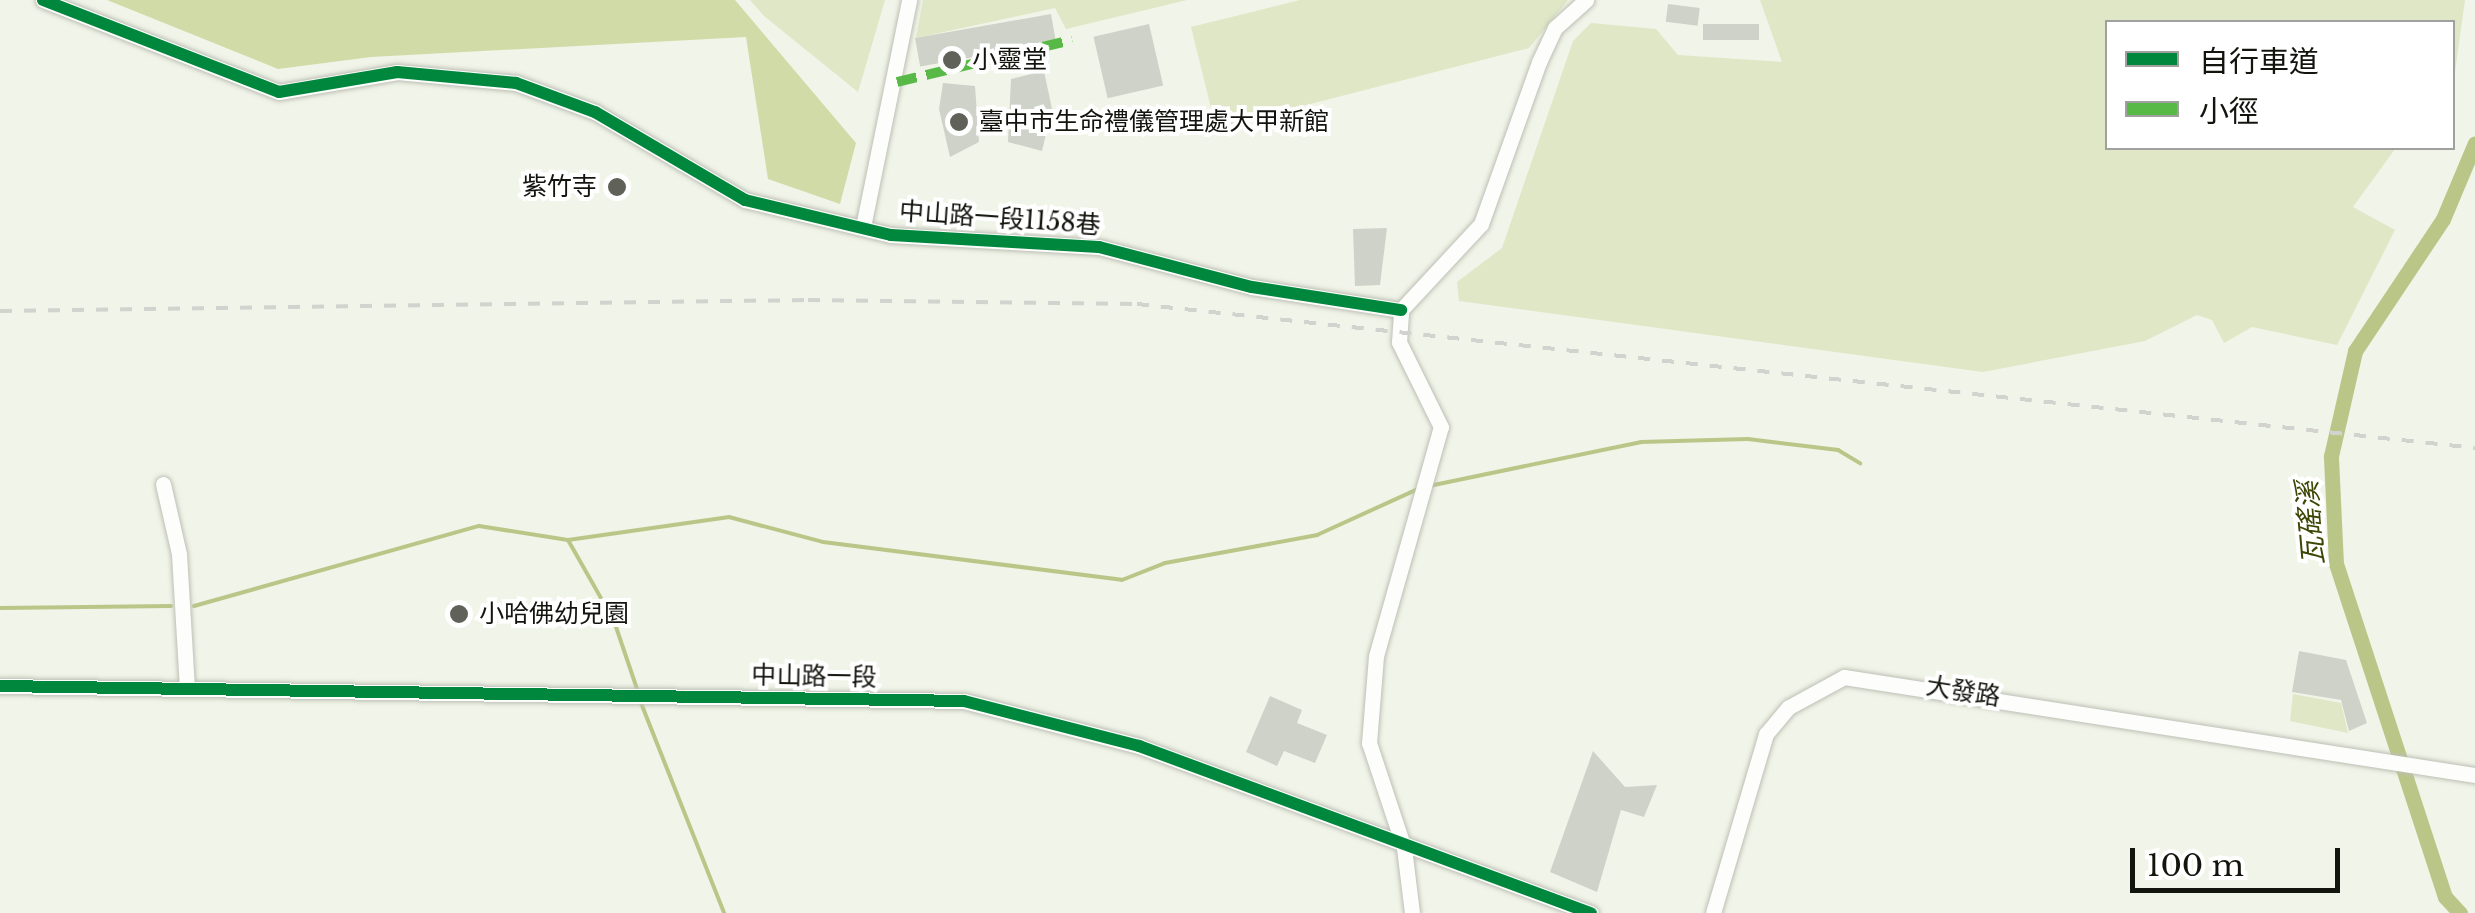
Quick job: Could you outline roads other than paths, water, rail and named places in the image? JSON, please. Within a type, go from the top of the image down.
[{"type":"street","name":"中山路一段1158巷","points":[[43,0],[279,92],[397,72],[516,83],[595,112],[745,200],[863,227],[942,242],[1100,246],[1252,287],[1401,310]]},
{"type":"street","points":[[863,227],[909,0]]},
{"type":"street","points":[[1412,913],[1404,848],[1369,743],[1376,656],[1430,486],[1441,427],[1399,342],[1401,310],[1481,224],[1555,28],[1586,0]]},
{"type":"street","points":[[163,484],[180,554],[187,688]]},
{"type":"street","name":"大發路","points":[[1713,913],[1766,734],[1800,699],[1844,677],[2475,775]]},
{"type":"street","name":"中山路一段","points":[[0,686],[964,701],[1139,746],[1404,848],[1591,913]]},
{"type":"waterway","name":"瓦磘溪","points":[[2460,913],[2445,897],[2336,564],[2331,456],[2355,351],[2443,219],[2475,143]]},
{"type":"waterway","points":[[1429,486],[1641,442],[1748,439],[1838,450],[1860,463]]},
{"type":"waterway","points":[[194,606],[479,526],[568,540],[729,517],[823,542],[1122,580],[1165,563],[1317,535],[1420,488]]},
{"type":"waterway","points":[[568,540],[614,621],[637,689]]},
{"type":"waterway","points":[[0,608],[171,606]]},
{"type":"waterway","points":[[641,703],[724,913]]},
{"type":"railway","points":[[0,311],[808,300],[1137,304],[2475,448]]},
{"type":"place","name":"小靈堂","points":[[952,60]]},
{"type":"place","name":"臺中市生命禮儀管理處大甲新館","points":[[959,122]]},
{"type":"place","name":"紫竹寺","points":[[617,187]]},
{"type":"place","name":"小哈佛幼兒園","points":[[459,614]]}]
